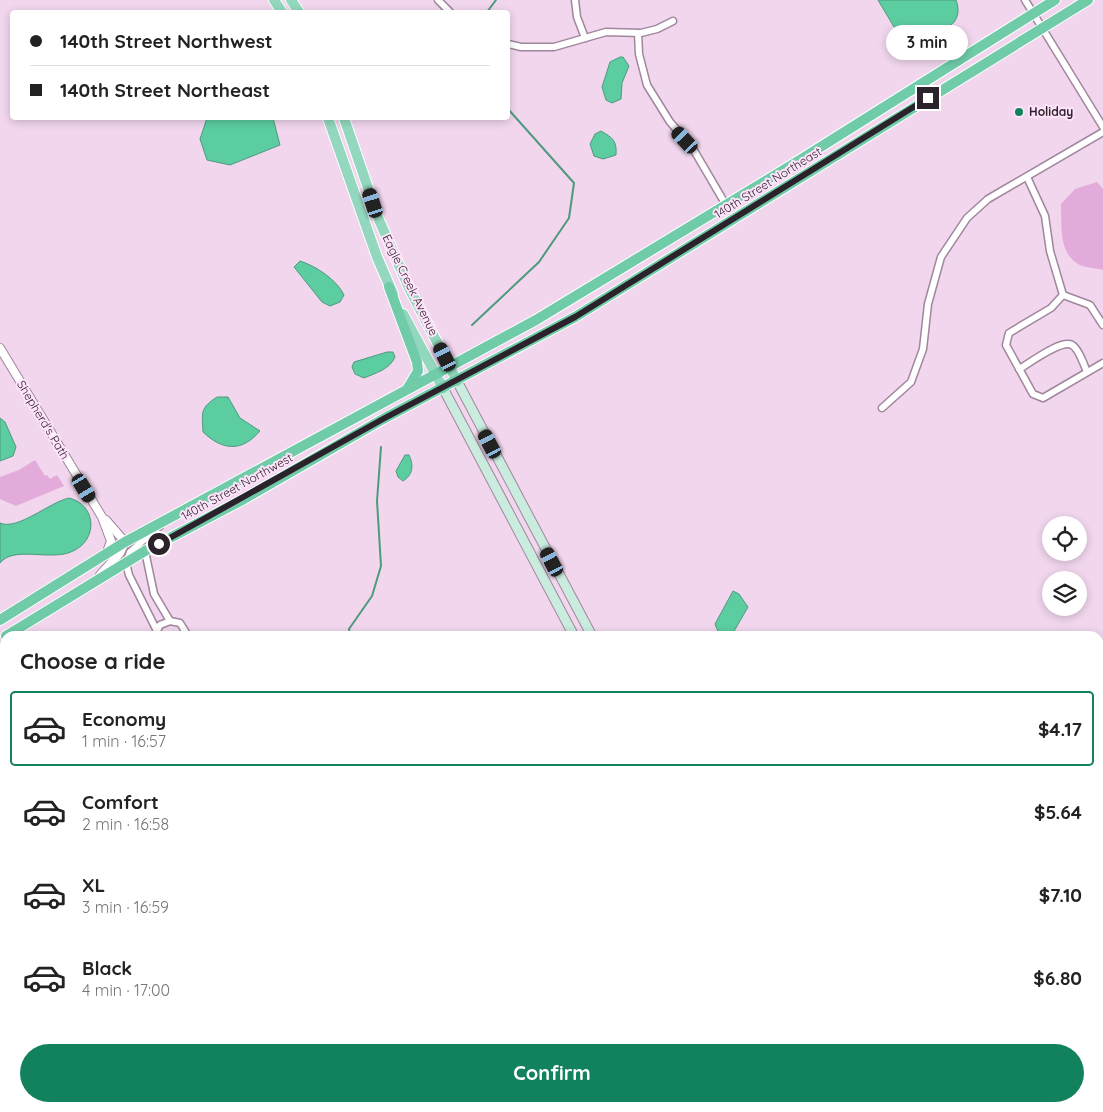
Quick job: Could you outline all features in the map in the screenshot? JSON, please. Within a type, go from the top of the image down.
[{"type":"highway","name":"140th Street Northeast","points":[[450,367],[536,320],[726,205],[1055,0]]},
{"type":"highway","name":"140th Street Northeast","points":[[457,381],[614,294],[1088,0]]},
{"type":"highway","points":[[389,287],[417,362],[418,371],[407,389]]},
{"type":"highway","name":"140th Street Northwest","points":[[0,620],[107,552],[450,367]]},
{"type":"highway","name":"140th Street Northwest","points":[[15,631],[145,551],[457,381]]},
{"type":"main road","name":"Eagle Creek Avenue","points":[[329,120],[389,287],[442,388]]},
{"type":"main road","name":"Eagle Creek Avenue","points":[[345,120],[379,220],[410,290],[457,381]]},
{"type":"main road","points":[[457,381],[589,631]]},
{"type":"main road","points":[[442,388],[571,631]]},
{"type":"street","points":[[278,7],[292,0]]},
{"type":"street","points":[[438,0],[448,10]]},
{"type":"street","points":[[575,0],[577,17],[585,38]]},
{"type":"street","points":[[1025,0],[1103,127]]},
{"type":"street","points":[[510,44],[554,47],[606,32],[638,33],[657,29],[673,21]]},
{"type":"street","points":[[638,33],[639,54],[647,85],[670,122],[692,147],[726,205]]},
{"type":"street","points":[[882,408],[911,382],[923,349],[928,304],[940,257],[967,218],[988,199],[1103,132]]},
{"type":"street","points":[[1027,177],[1045,216],[1050,251],[1063,295]]},
{"type":"street","points":[[1063,295],[1090,306],[1103,325]]},
{"type":"street","points":[[1063,295],[1051,308],[1009,333],[1006,345],[1033,394],[1043,398],[1103,363]]},
{"type":"street","points":[[1020,369],[1060,345],[1070,344],[1074,346],[1087,372]]},
{"type":"street","name":"Shepherd's Path","points":[[0,348],[102,517],[111,541],[107,552]]},
{"type":"street","name":"Shepherd's Path","points":[[102,517],[117,531],[125,542]]},
{"type":"street","points":[[169,518],[130,552],[126,563],[129,575],[156,629],[170,620]]},
{"type":"street","points":[[93,582],[120,553],[125,542]]},
{"type":"street","points":[[145,551],[154,594],[170,620],[180,623],[185,631]]},
{"type":"shaded area","points":[[878,0],[956,0],[958,11],[955,20],[949,27],[928,34],[906,34],[897,32]]},
{"type":"shaded area","points":[[623,57],[629,66],[622,83],[621,99],[612,103],[606,100],[602,87],[610,62]]},
{"type":"shaded area","points":[[206,120],[274,120],[280,145],[230,165],[207,160],[200,139]]},
{"type":"shaded area","points":[[601,131],[613,140],[616,146],[616,155],[603,159],[594,156],[590,144],[595,134]]},
{"type":"shaded area","points":[[1097,182],[1103,189],[1103,270],[1080,265],[1073,260],[1065,246],[1062,230],[1061,204],[1075,189]]},
{"type":"shaded area","points":[[300,261],[319,270],[341,289],[344,295],[340,302],[330,306],[322,302],[294,267]]},
{"type":"shaded area","points":[[393,352],[395,357],[386,368],[364,378],[355,374],[352,367],[354,362]]},
{"type":"shaded area","points":[[217,397],[228,397],[240,418],[260,431],[246,443],[239,446],[224,445],[210,438],[203,432],[203,411]]},
{"type":"shaded area","points":[[0,418],[5,422],[16,447],[13,456],[0,461]]},
{"type":"shaded area","points":[[405,455],[409,455],[412,466],[411,473],[403,481],[398,477],[396,471]]},
{"type":"shaded area","points":[[35,460],[45,476],[47,475],[50,479],[57,475],[64,486],[16,506],[0,499],[0,477],[19,470]]},
{"type":"shaded area","points":[[69,498],[85,508],[91,523],[87,539],[81,546],[64,554],[14,555],[0,563],[0,523],[15,523],[24,520]]},
{"type":"shaded area","points":[[733,591],[739,594],[748,607],[734,631],[718,631],[715,624]]},
{"type":"waterway","points":[[488,10],[496,0]]},
{"type":"waterway","points":[[472,325],[539,262],[569,218],[574,183],[510,111]]},
{"type":"waterway","points":[[349,631],[372,596],[381,566],[377,501],[381,447]]},
{"type":"place","name":"Holiday","points":[[1019,112]]},
{"type":"route","points":[[159,544],[244,499],[383,419],[575,317],[928,98]]}]
